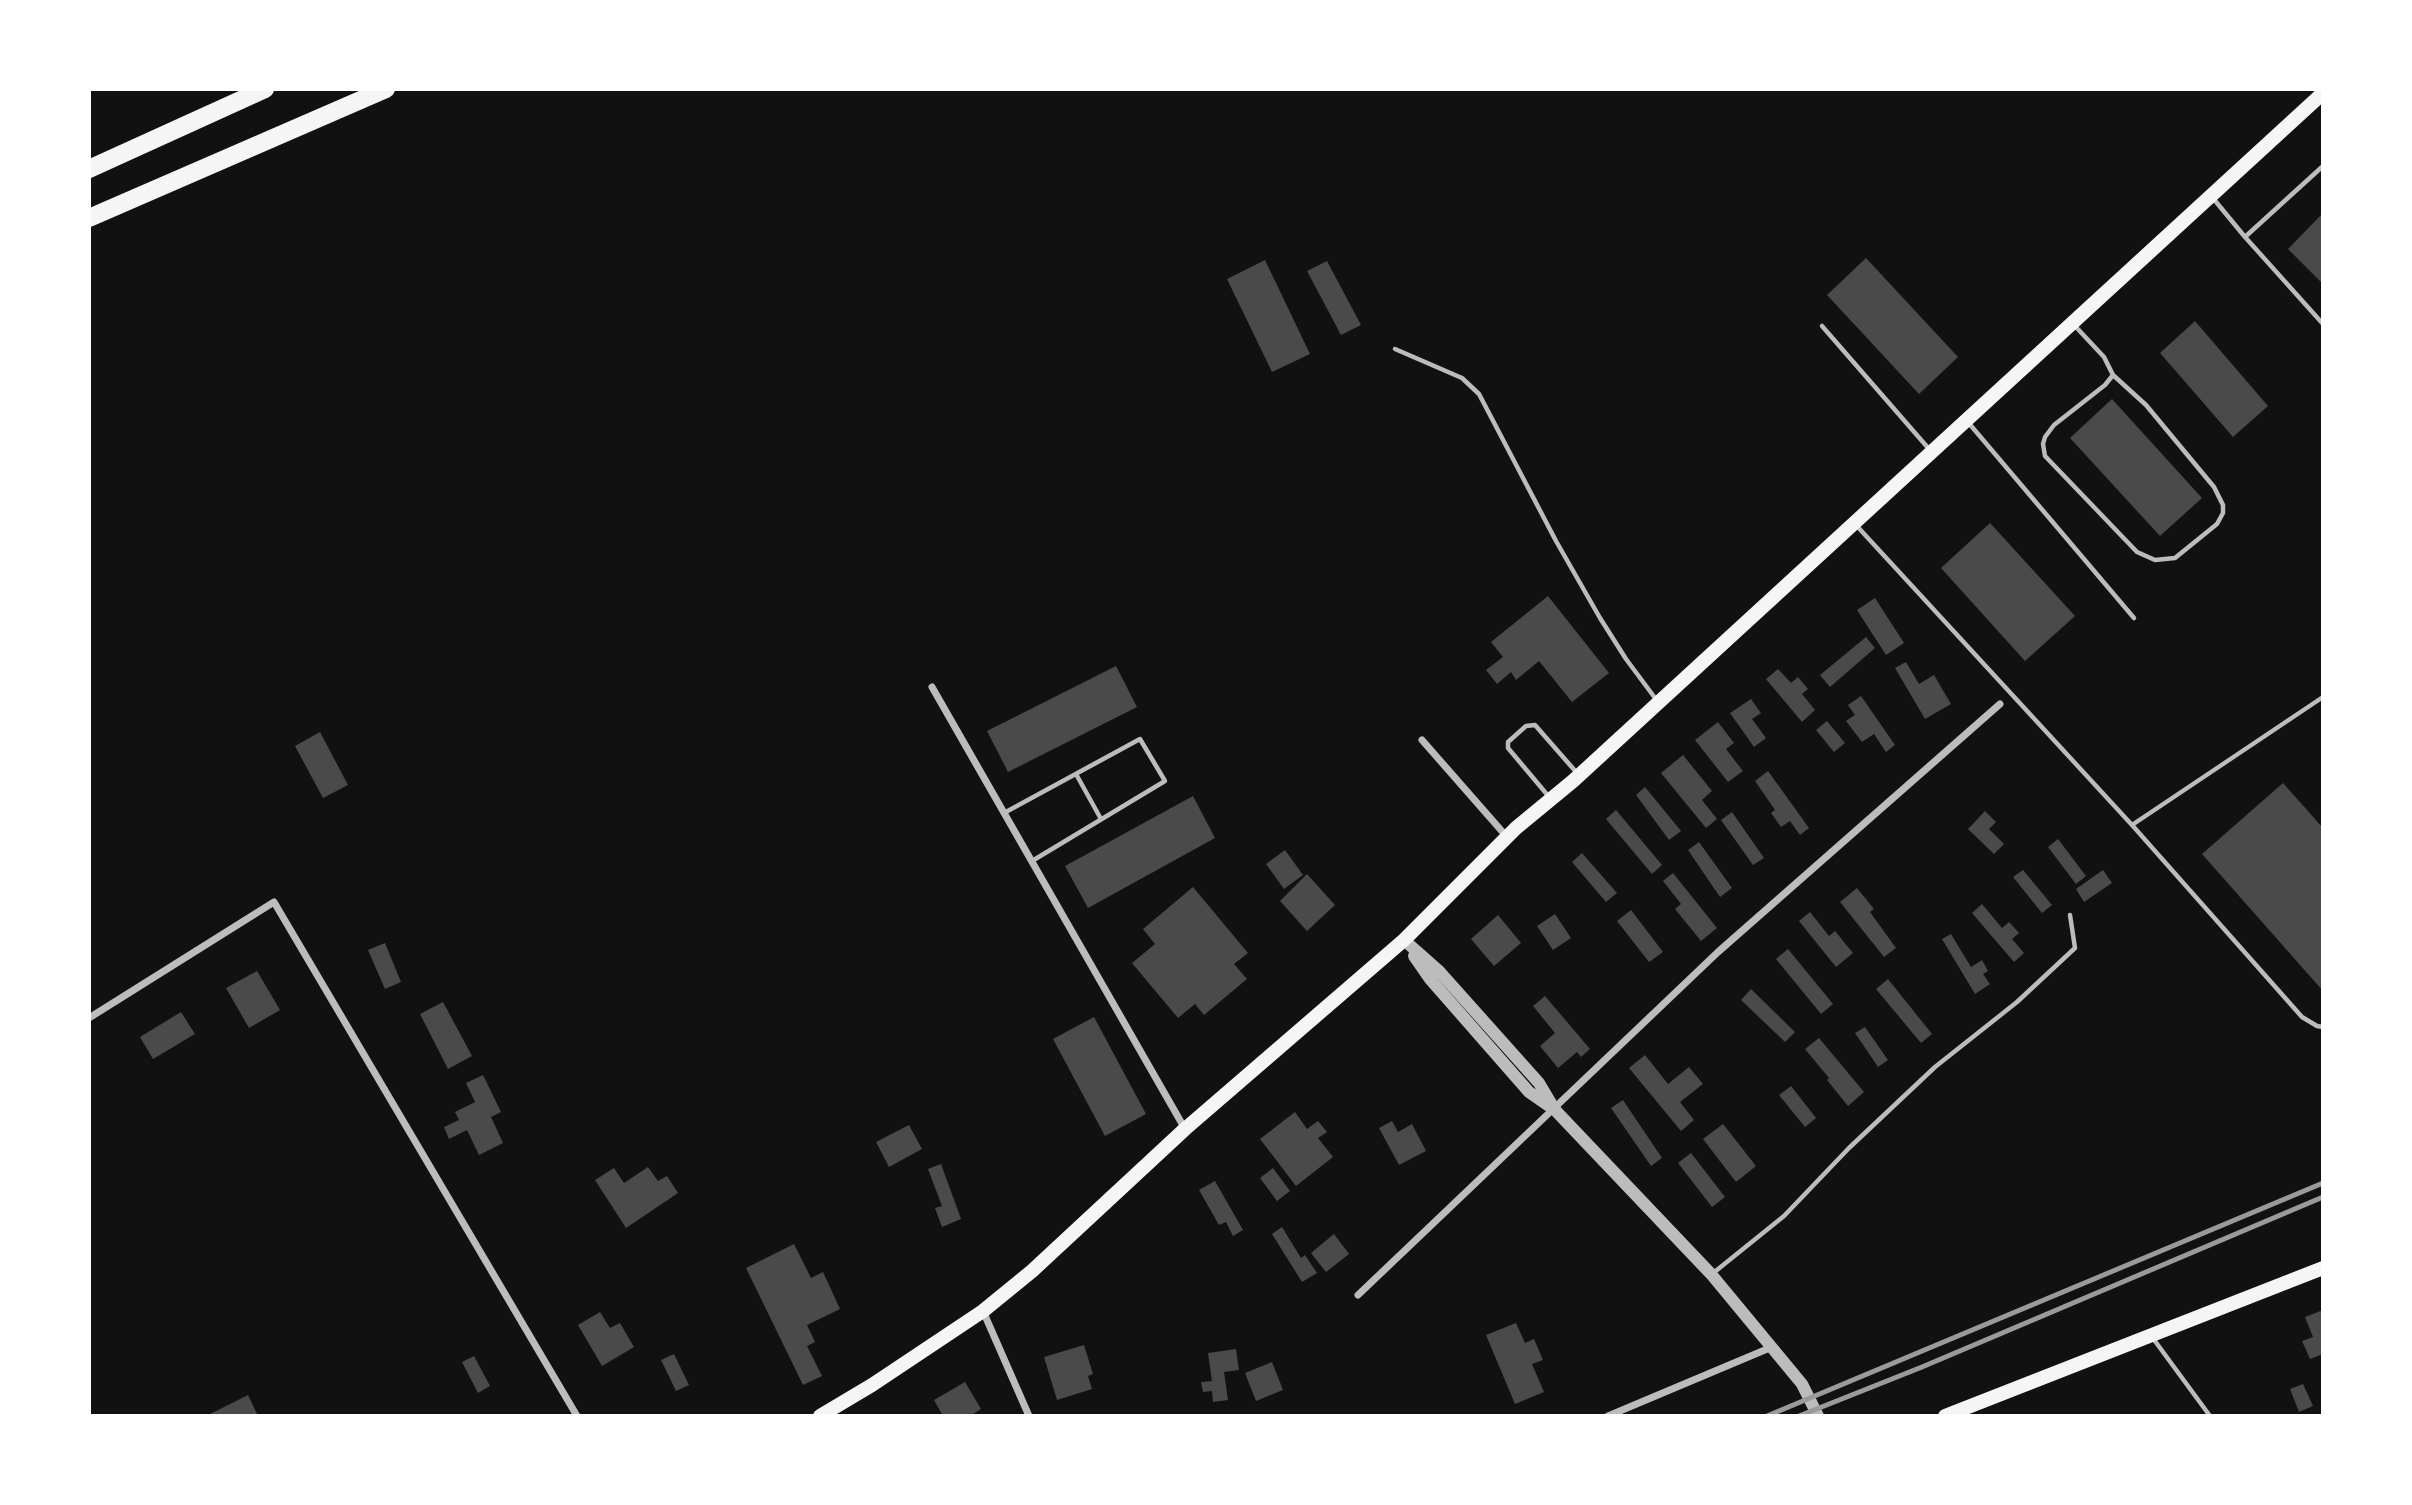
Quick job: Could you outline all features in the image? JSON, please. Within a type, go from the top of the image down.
[{"type":"highway","points":[[91,168],[265,89]]},
{"type":"highway","points":[[89,218],[386,89]]},
{"type":"main road","points":[[820,1416],[983,1311],[1037,1266],[1185,1129],[1404,940],[1507,837],[1579,775],[2323,93]]},
{"type":"main road","points":[[1945,1416],[2323,1268]]},
{"type":"street","points":[[932,687],[1185,1129]]},
{"type":"street","points":[[1358,1295],[1555,1110],[1718,951],[2000,704]]},
{"type":"street","points":[[1422,740],[1507,837]]},
{"type":"street","points":[[89,1018],[274,902],[577,1416]]},
{"type":"street","points":[[1404,940],[1430,979],[1529,1092],[1555,1110],[1711,1274],[1802,1384],[1818,1416]]},
{"type":"street","points":[[983,1311],[1029,1416]]},
{"type":"street","points":[[1608,1416],[1773,1346]]},
{"type":"lane","points":[[2245,237],[2323,166]]},
{"type":"lane","points":[[2210,195],[2323,324]]},
{"type":"lane","points":[[2072,323],[2104,357],[2113,375],[2146,405],[2214,487],[2223,505],[2223,513],[2217,524],[2175,558],[2155,560],[2137,552],[2045,456],[2045,437],[2054,425],[2105,385],[2113,375]]},
{"type":"lane","points":[[1822,326],[1931,452]]},
{"type":"lane","points":[[1395,349],[1462,378],[1479,394],[1556,541],[1600,618],[1658,702]]},
{"type":"lane","points":[[1966,421],[2134,618]]},
{"type":"lane","points":[[1855,523],[2132,825],[2302,1017],[2323,1027]]},
{"type":"lane","points":[[2132,825],[2323,697]]},
{"type":"lane","points":[[1551,799],[1508,748],[1508,742],[1526,726],[1535,725],[1579,775]]},
{"type":"lane","points":[[1004,813],[1140,739],[1165,781],[1031,861]]},
{"type":"lane","points":[[1076,774],[1101,819]]},
{"type":"lane","points":[[1711,1274],[1784,1216],[1849,1148],[1935,1067],[2017,1002],[2075,948],[2070,915]]},
{"type":"lane","points":[[2151,1336],[2210,1416]]},
{"type":"building","points":[[2323,213],[2323,284],[2288,249]]},
{"type":"building","points":[[1866,258],[1958,357],[1919,394],[1827,295]]},
{"type":"building","points":[[1265,260],[1310,354],[1272,372],[1227,279]]},
{"type":"building","points":[[1327,261],[1361,325],[1341,335],[1307,271]]},
{"type":"building","points":[[2195,321],[2268,406],[2233,437],[2160,353]]},
{"type":"building","points":[[2112,399],[2202,498],[2160,536],[2070,438]]},
{"type":"building","points":[[1990,523],[2075,616],[2025,661],[1941,568]]},
{"type":"building","points":[[1548,596],[1609,673],[1572,702],[1539,661],[1516,680],[1511,672],[1497,684],[1486,670],[1503,657],[1491,642]]},
{"type":"building","points":[[1875,598],[1904,643],[1886,655],[1857,610]]},
{"type":"building","points":[[1866,637],[1875,648],[1830,687],[1820,675]]},
{"type":"building","points":[[1906,662],[1919,684],[1934,675],[1951,704],[1925,719],[1895,668]]},
{"type":"building","points":[[1116,666],[1137,707],[1008,772],[987,731]]},
{"type":"building","points":[[1778,669],[1791,683],[1798,677],[1808,689],[1802,694],[1815,710],[1802,722],[1766,679]]},
{"type":"building","points":[[1861,696],[1895,745],[1886,752],[1874,734],[1862,742],[1846,721],[1855,715],[1848,705]]},
{"type":"building","points":[[1751,699],[1761,713],[1752,719],[1766,738],[1754,747],[1730,713]]},
{"type":"building","points":[[1827,721],[1845,743],[1834,752],[1816,730]]},
{"type":"building","points":[[1718,722],[1734,743],[1726,749],[1743,771],[1728,782],[1695,740]]},
{"type":"building","points":[[320,732],[348,785],[323,798],[295,746]]},
{"type":"building","points":[[1683,755],[1712,791],[1702,800],[1717,819],[1706,828],[1661,773]]},
{"type":"building","points":[[1768,771],[1809,828],[1800,835],[1790,821],[1781,827],[1771,813],[1775,810],[1755,781]]},
{"type":"building","points":[[2283,783],[2323,828],[2323,991],[2202,854]]},
{"type":"building","points":[[1645,787],[1681,831],[1669,840],[1636,795]]},
{"type":"building","points":[[1193,796],[1215,838],[1088,908],[1065,866]]},
{"type":"building","points":[[1616,810],[1662,865],[1652,874],[1606,819]]},
{"type":"building","points":[[1985,811],[1996,822],[1989,829],[2004,844],[1994,854],[1968,829]]},
{"type":"building","points":[[1732,812],[1764,858],[1753,865],[1721,820]]},
{"type":"building","points":[[2058,839],[2086,876],[2076,884],[2048,847]]},
{"type":"building","points":[[1699,842],[1732,888],[1720,897],[1688,850]]},
{"type":"building","points":[[1285,850],[1303,875],[1284,889],[1266,864]]},
{"type":"building","points":[[1582,853],[1617,893],[1606,902],[1572,862]]},
{"type":"building","points":[[2023,870],[2052,905],[2042,913],[2013,877]]},
{"type":"building","points":[[2103,870],[2112,883],[2084,902],[2076,889]]},
{"type":"building","points":[[1673,873],[1717,928],[1701,941],[1675,909],[1681,904],[1663,881]]},
{"type":"building","points":[[1307,874],[1335,905],[1307,931],[1280,901]]},
{"type":"building","points":[[1193,887],[1248,953],[1234,964],[1247,979],[1204,1015],[1195,1004],[1178,1018],[1132,963],[1155,944],[1143,929]]},
{"type":"building","points":[[1857,888],[1874,909],[1870,912],[1896,948],[1884,957],[1840,902]]},
{"type":"building","points":[[1982,904],[2002,928],[2009,922],[2019,933],[2012,939],[2024,953],[2014,962],[1972,913]]},
{"type":"building","points":[[1631,910],[1663,952],[1649,962],[1617,921]]},
{"type":"building","points":[[1810,912],[1829,936],[1835,931],[1853,953],[1836,967],[1799,921]]},
{"type":"building","points":[[1555,914],[1571,938],[1553,950],[1537,926]]},
{"type":"building","points":[[1498,915],[1521,943],[1494,966],[1471,939]]},
{"type":"building","points":[[1951,934],[1971,967],[1982,960],[1988,971],[1983,974],[1990,984],[1975,994],[1942,939]]},
{"type":"building","points":[[385,943],[401,982],[385,989],[368,950]]},
{"type":"building","points":[[1788,949],[1833,1004],[1821,1014],[1776,959]]},
{"type":"building","points":[[257,971],[280,1010],[249,1028],[226,988]]},
{"type":"building","points":[[1888,979],[1932,1034],[1921,1043],[1876,989]]},
{"type":"building","points":[[1751,989],[1795,1032],[1785,1042],[1741,1000]]},
{"type":"building","points":[[1545,996],[1590,1049],[1581,1057],[1577,1052],[1558,1068],[1540,1046],[1555,1033],[1533,1006]]},
{"type":"building","points":[[443,1002],[472,1056],[448,1069],[420,1014]]},
{"type":"building","points":[[181,1012],[195,1034],[153,1059],[140,1037]]},
{"type":"building","points":[[1094,1017],[1146,1114],[1105,1136],[1053,1039]]},
{"type":"building","points":[[1865,1027],[1888,1060],[1878,1067],[1855,1033]]},
{"type":"building","points":[[1819,1038],[1864,1092],[1848,1106],[1805,1049]]},
{"type":"building","points":[[1645,1055],[1668,1084],[1689,1067],[1703,1084],[1680,1102],[1694,1120],[1681,1131],[1629,1068]]},
{"type":"building","points":[[483,1075],[501,1112],[491,1117],[503,1143],[479,1155],[467,1130],[449,1139],[444,1127],[459,1120],[455,1112],[475,1102],[466,1083]]},
{"type":"building","points":[[1791,1086],[1816,1118],[1805,1127],[1779,1095]]},
{"type":"building","points":[[1623,1100],[1662,1158],[1651,1166],[1611,1108]]},
{"type":"building","points":[[1295,1112],[1307,1129],[1318,1121],[1327,1132],[1318,1138],[1333,1157],[1296,1186],[1260,1139]]},
{"type":"building","points":[[1392,1121],[1398,1132],[1412,1124],[1426,1151],[1399,1165],[1379,1128]]},
{"type":"building","points":[[1723,1124],[1756,1166],[1736,1182],[1703,1139]]},
{"type":"building","points":[[909,1125],[922,1149],[889,1167],[876,1142]]},
{"type":"building","points":[[1691,1153],[1725,1197],[1712,1207],[1678,1163]]},
{"type":"building","points":[[941,1164],[961,1219],[942,1227],[935,1208],[942,1206],[928,1169]]},
{"type":"building","points":[[648,1167],[658,1181],[667,1176],[678,1193],[626,1228],[595,1180],[614,1168],[624,1183]]},
{"type":"building","points":[[1273,1168],[1290,1191],[1277,1201],[1260,1178]]},
{"type":"building","points":[[1215,1181],[1243,1230],[1233,1236],[1226,1222],[1219,1225],[1199,1190]]},
{"type":"building","points":[[1282,1227],[1301,1258],[1305,1255],[1317,1273],[1302,1282],[1272,1234]]},
{"type":"building","points":[[1334,1234],[1349,1254],[1326,1272],[1311,1253]]},
{"type":"building","points":[[794,1244],[811,1278],[823,1272],[840,1309],[807,1325],[815,1342],[807,1346],[822,1376],[803,1385],[746,1268]]},
{"type":"building","points":[[2323,1310],[2323,1354],[2310,1359],[2302,1341],[2313,1337],[2305,1317]]},
{"type":"building","points":[[600,1312],[610,1328],[620,1323],[634,1347],[602,1366],[578,1325]]},
{"type":"building","points":[[1516,1323],[1525,1343],[1534,1339],[1543,1360],[1532,1364],[1544,1392],[1515,1404],[1486,1335]]},
{"type":"building","points":[[1084,1345],[1093,1374],[1088,1376],[1092,1389],[1057,1400],[1044,1357]]},
{"type":"building","points":[[1236,1349],[1239,1370],[1224,1372],[1228,1400],[1213,1402],[1212,1391],[1203,1392],[1201,1382],[1212,1381],[1208,1353]]},
{"type":"building","points":[[674,1354],[689,1385],[676,1391],[661,1360]]},
{"type":"building","points":[[474,1356],[490,1386],[478,1393],[462,1362]]},
{"type":"building","points":[[1272,1362],[1283,1390],[1256,1401],[1245,1373]]},
{"type":"building","points":[[965,1382],[981,1409],[970,1416],[943,1416],[934,1400]]},
{"type":"building","points":[[2303,1384],[2313,1406],[2299,1412],[2290,1389]]},
{"type":"building","points":[[248,1395],[258,1416],[206,1416]]},
{"type":"railway","points":[[1767,1416],[2323,1183]]},
{"type":"railway","points":[[1799,1416],[1922,1367],[2323,1197]]}]
